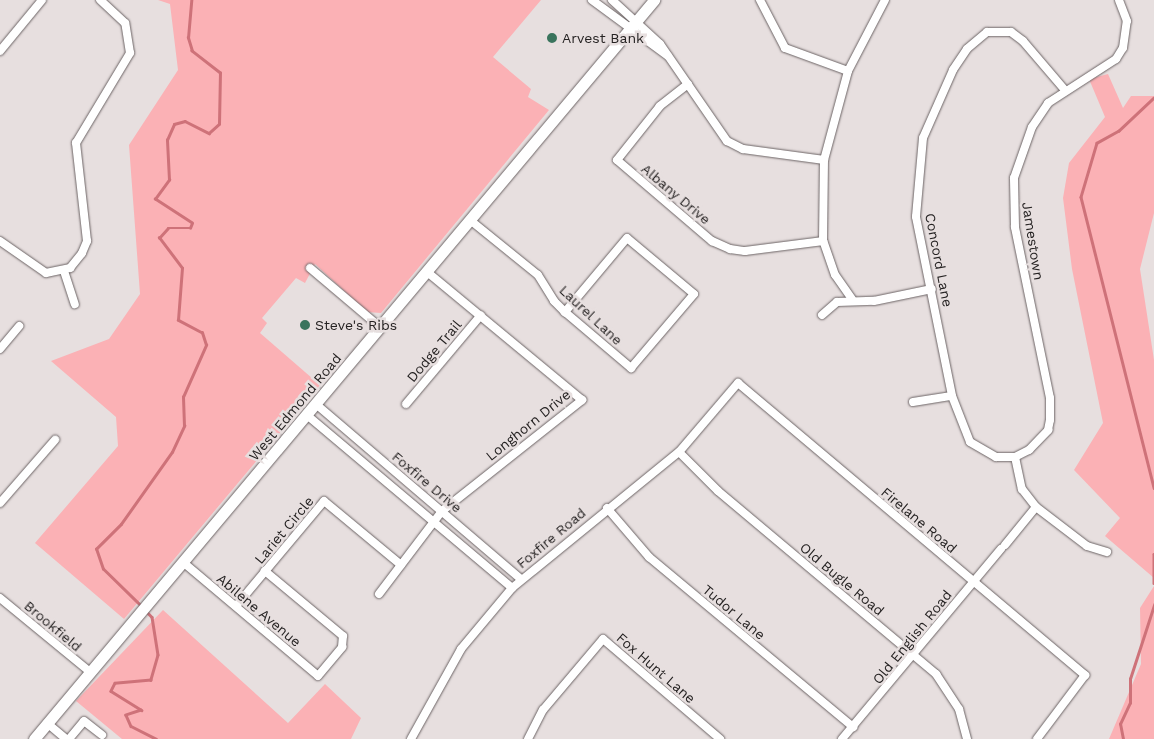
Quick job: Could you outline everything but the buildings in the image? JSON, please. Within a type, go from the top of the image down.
[{"type":"main road","name":"West Edmond Road","points":[[34,739],[308,416],[654,0]]},
{"type":"street","points":[[0,51],[42,0]]},
{"type":"street","points":[[0,241],[35,268],[64,271],[76,264],[87,241],[76,143],[130,53],[125,23],[101,0]]},
{"type":"street","points":[[592,0],[628,30],[670,57]]},
{"type":"street","points":[[612,0],[636,21],[670,57],[713,126],[734,146],[824,160]]},
{"type":"street","points":[[760,0],[785,48],[848,71]]},
{"type":"street","points":[[852,299],[841,288],[823,241],[824,160],[848,71],[885,0]]},
{"type":"street","name":"Jamestown","points":[[1015,457],[1029,450],[1048,430],[1050,398],[1015,227],[1014,178],[1032,127],[1064,89],[1110,63],[1123,48],[1127,20],[1119,0]]},
{"type":"street","name":"Concord Lane","points":[[1015,457],[982,452],[970,442],[952,396],[932,289],[916,218],[917,176],[935,102],[953,70],[978,38],[998,29],[1023,41],[1064,89]]},
{"type":"street","name":"Albany Drive","points":[[688,84],[660,106],[617,160],[712,241],[730,249],[745,251],[823,241]]},
{"type":"street","name":"Laurel Lane","points":[[470,220],[538,275],[565,312],[631,368],[694,294],[627,238],[565,312]]},
{"type":"street","points":[[310,268],[381,328]]},
{"type":"street","points":[[64,271],[75,304]]},
{"type":"street","name":"Longhorn Drive","points":[[379,594],[442,511],[582,400],[427,272]]},
{"type":"street","points":[[822,315],[837,302],[852,299],[874,301],[932,289]]},
{"type":"street","name":"Dodge Trail","points":[[406,404],[481,315]]},
{"type":"street","points":[[0,349],[19,326]]},
{"type":"street","name":"Foxfire Road","points":[[411,739],[461,649],[512,588],[607,508],[679,452],[738,383]]},
{"type":"street","name":"Firelane Road","points":[[738,383],[973,583],[1085,675],[1037,739]]},
{"type":"street","points":[[913,402],[952,396]]},
{"type":"street","name":"Foxfire Drive","points":[[317,405],[522,578]]},
{"type":"street","name":"Foxfire Drive","points":[[308,416],[512,588]]},
{"type":"street","points":[[0,503],[55,440]]},
{"type":"street","name":"Old Bugle Road","points":[[679,452],[950,690],[967,739]]},
{"type":"street","points":[[1015,457],[1022,489],[1036,507],[1086,546],[1107,552]]},
{"type":"street","name":"Lariet Circle","points":[[236,606],[324,502],[401,565]]},
{"type":"street","name":"Old English Road","points":[[842,739],[1036,507]]},
{"type":"street","name":"Tudor Lane","points":[[607,508],[649,557],[853,727]]},
{"type":"street","name":"Abilene Avenue","points":[[184,563],[318,676],[342,647],[343,636],[266,571]]},
{"type":"street","name":"Brookfield","points":[[0,598],[90,672]]},
{"type":"street","name":"Fox Hunt Lane","points":[[528,739],[543,710],[603,639],[720,739]]},
{"type":"street","points":[[47,723],[68,739],[84,721],[102,735]]},
{"type":"shaded area","points":[[158,0],[541,0],[493,57],[531,89],[528,97],[549,110],[381,313],[367,312],[315,264],[305,283],[296,278],[262,318],[267,323],[260,333],[320,385],[124,619],[35,543],[118,446],[116,417],[51,361],[109,339],[140,294],[129,145],[178,70],[170,4]]},
{"type":"shaded area","points":[[1108,74],[1123,108],[1131,96],[1154,96],[1154,213],[1140,269],[1154,360],[1154,578],[1105,536],[1120,518],[1074,470],[1103,423],[1072,269],[1063,198],[1069,163],[1105,117],[1089,79]]},
{"type":"shaded area","points":[[1154,586],[1154,739],[1109,739],[1141,664],[1140,608]]},
{"type":"shaded area","points":[[163,610],[288,723],[325,684],[361,718],[351,739],[122,739],[76,701]]},
{"type":"waterway","points":[[142,607],[103,569],[96,549],[121,524],[172,452],[184,426],[183,397],[206,345],[202,333],[178,320],[182,268],[159,238],[168,228],[190,228],[192,223],[155,199],[169,180],[167,140],[174,124],[185,121],[209,133],[219,124],[220,73],[192,51],[188,38],[191,0]]},
{"type":"waterway","points":[[1154,98],[1119,131],[1097,143],[1081,197],[1154,488]]},
{"type":"waterway","points":[[1154,554],[1154,583]]},
{"type":"waterway","points":[[1123,739],[1120,724],[1130,703],[1130,679],[1154,605]]},
{"type":"waterway","points":[[146,611],[152,617],[158,655],[151,680],[115,683],[111,691],[141,710],[126,715],[131,726],[156,739]]},
{"type":"place","name":"Arvest Bank","points":[[552,38]]},
{"type":"place","name":"Steve's Ribs","points":[[305,325]]}]
